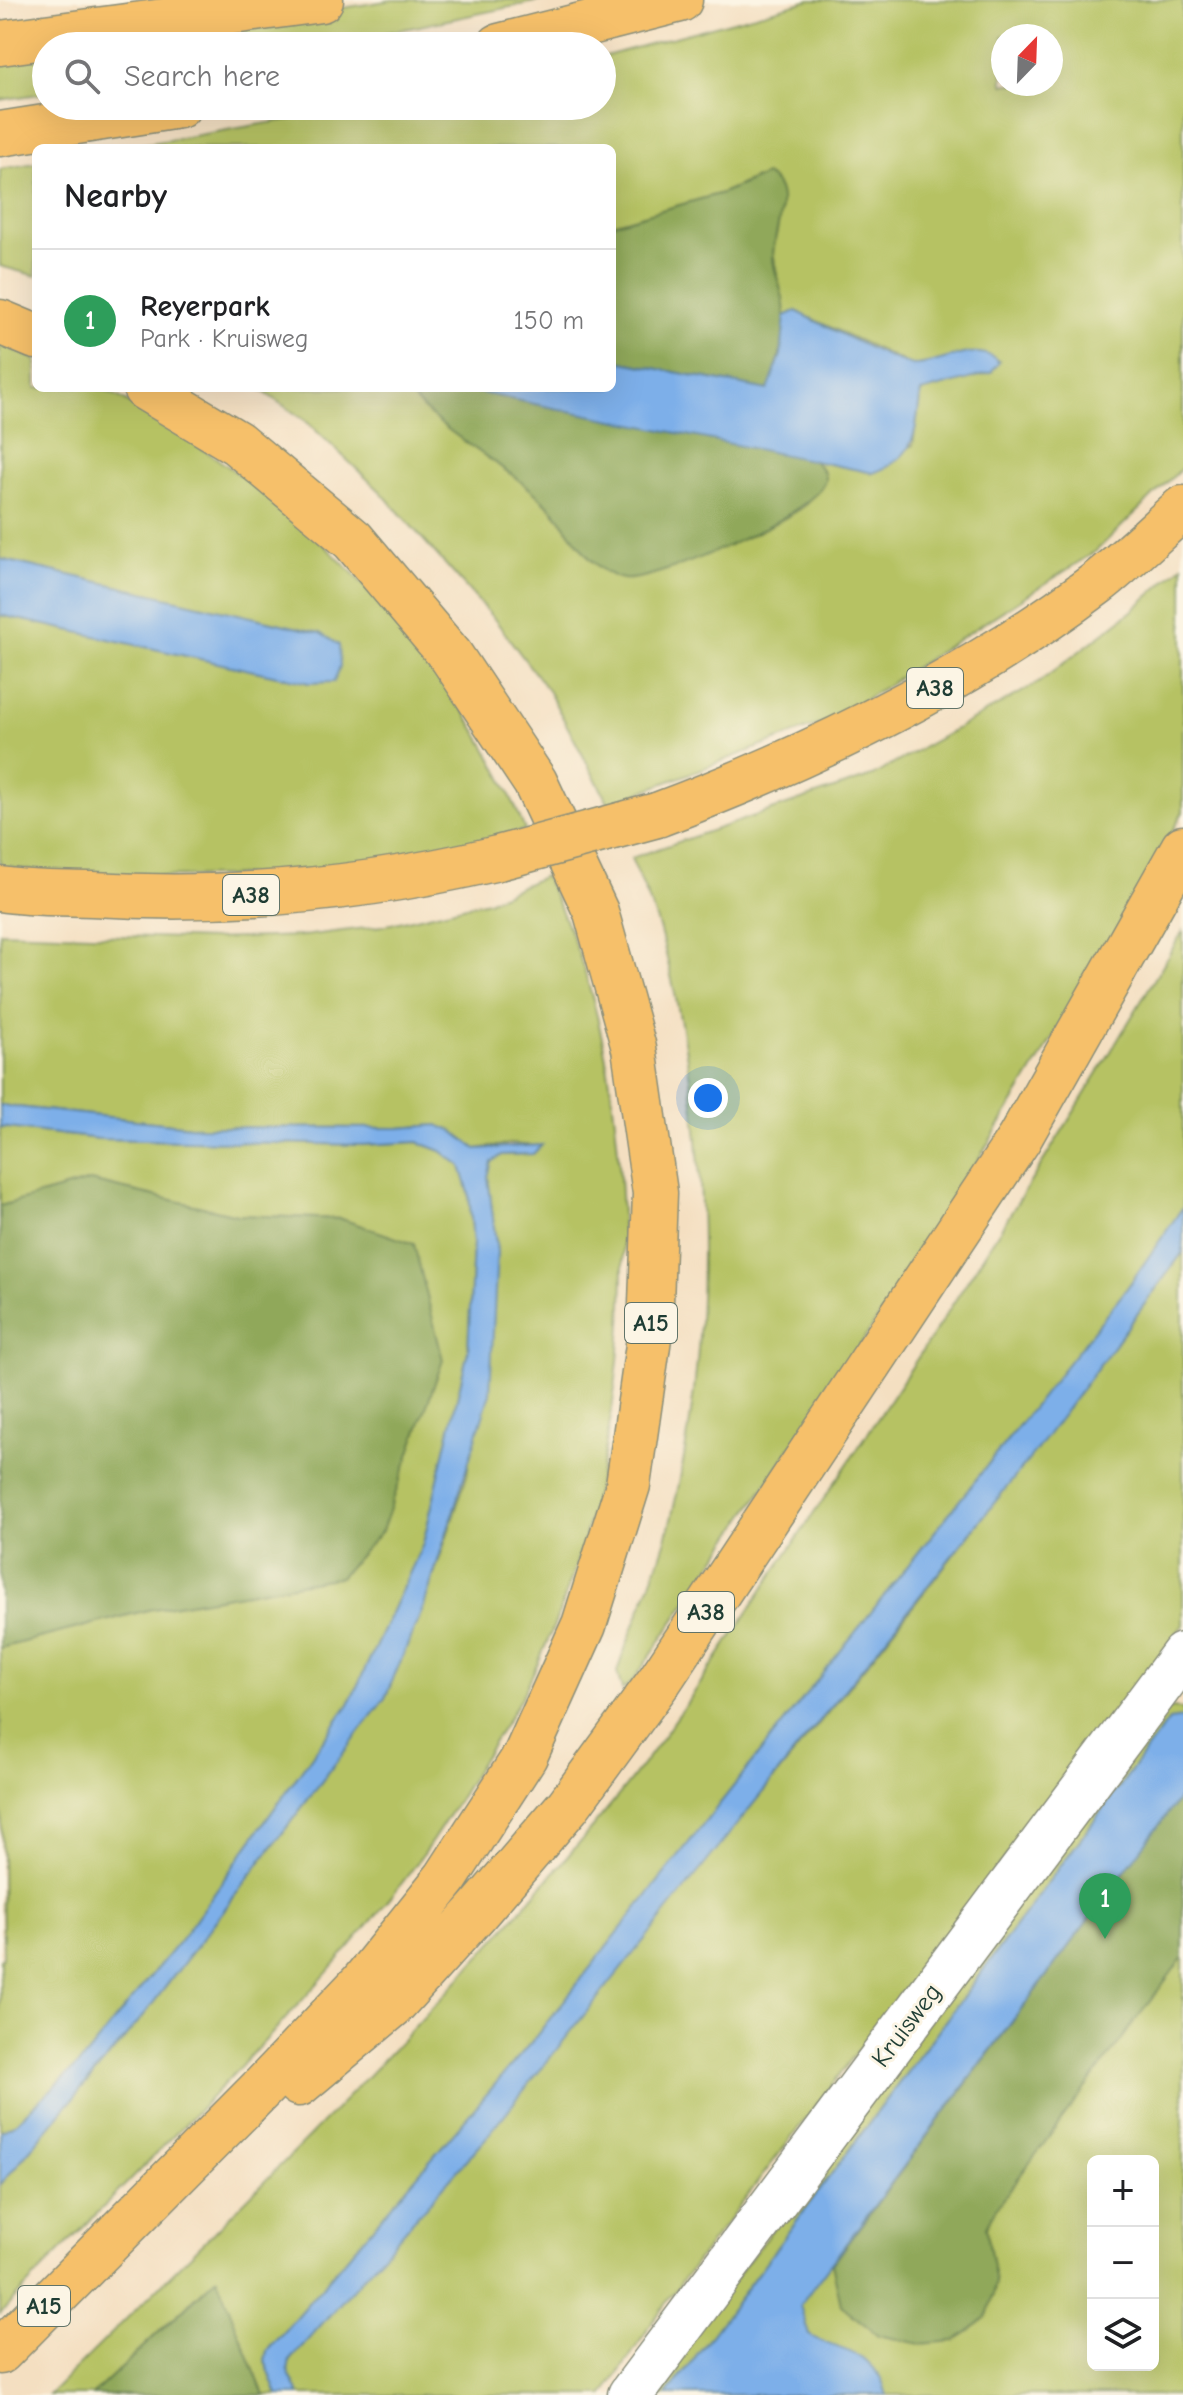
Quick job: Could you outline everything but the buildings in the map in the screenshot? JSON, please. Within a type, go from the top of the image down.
[{"type":"highway","points":[[82,32],[321,0]]},
{"type":"highway","points":[[554,32],[680,0]]},
{"type":"highway","points":[[0,43],[32,39]]},
{"type":"highway","points":[[0,134],[90,120]]},
{"type":"highway","points":[[0,322],[32,335]]},
{"type":"highway","name":"A15","points":[[0,2352],[362,1983],[446,1878],[525,1756],[584,1625],[628,1485],[650,1331],[655,1193],[634,1048],[596,912],[535,782],[451,656],[353,540],[237,443],[152,392]]},
{"type":"highway","name":"A38","points":[[0,889],[161,898],[302,893],[419,877],[657,815],[752,780],[828,745],[978,665],[1097,583],[1183,508]]},
{"type":"highway","name":"A38","points":[[89,2260],[392,2006],[568,1806],[660,1680],[1019,1139],[1183,848]]},
{"type":"street","name":"Kruisweg","points":[[630,2395],[1183,1655]]},
{"type":"green space","points":[[392,0],[544,0],[390,32],[194,32]]},
{"type":"green space","points":[[810,0],[1183,0],[1183,467],[1096,551],[836,718],[609,804],[549,692],[495,620],[380,491],[306,421],[264,392],[407,392],[437,421],[533,491],[597,564],[617,577],[631,578],[710,553],[803,507],[823,470],[812,460],[873,473],[913,445],[921,392],[991,373],[999,361],[976,353],[913,366],[796,311],[785,316],[773,252],[781,209],[755,178],[722,193],[616,223],[616,144],[145,144],[285,120],[616,120],[616,53]]},
{"type":"green space","points":[[32,56],[32,95],[0,100],[0,59]]},
{"type":"green space","points":[[32,164],[32,275],[0,266],[0,169]]},
{"type":"green space","points":[[765,175],[774,181],[779,190],[781,211],[773,256],[785,322],[769,390],[616,361],[616,223],[722,193]]},
{"type":"green space","points":[[0,344],[32,358],[32,392],[109,392],[121,398],[217,458],[325,546],[376,597],[462,709],[497,769],[525,830],[385,862],[320,870],[228,876],[137,876],[0,867],[0,615],[309,683],[320,633],[0,559]]},
{"type":"green space","points":[[407,392],[477,392],[812,460],[823,471],[825,479],[817,493],[797,509],[734,543],[667,570],[623,579],[600,568],[558,516],[533,491],[419,405]]},
{"type":"green space","points":[[1183,565],[1183,812],[1098,964],[910,1271],[633,1681],[622,1690],[617,1672],[665,1543],[685,1451],[701,1302],[702,1227],[690,1077],[677,1003],[660,931],[631,858],[872,776],[1038,683],[1132,611]]},
{"type":"green space","points":[[544,876],[580,956],[602,1040],[620,1170],[623,1274],[614,1395],[604,1455],[574,1572],[553,1629],[512,1714],[442,1826],[398,1888],[254,2053],[0,2314],[0,2185],[144,2015],[385,1698],[424,1606],[467,1475],[497,1252],[488,1176],[492,1161],[502,1155],[533,1154],[541,1146],[510,1144],[476,1149],[453,1131],[437,1125],[398,1128],[200,1127],[0,1105],[0,932],[213,939],[303,936],[382,926],[488,901]]},
{"type":"green space","points":[[1183,931],[1183,1207],[1125,1291],[533,2040],[267,2351],[265,2362],[278,2395],[264,2395],[216,2278],[92,2395],[49,2395],[266,2181],[407,2035],[543,1884],[635,1774],[709,1671],[950,1309]]},
{"type":"green space","points":[[0,1127],[99,1139],[362,1145],[418,1142],[441,1151],[461,1166],[469,1193],[473,1243],[468,1351],[423,1544],[349,1704],[182,1938],[81,2062],[14,2124],[0,2131],[0,1960],[3,1956],[0,1648],[148,1610],[342,1219],[237,1215],[90,1181],[0,1206]]},
{"type":"green space","points":[[90,1181],[237,1215],[342,1219],[414,1244],[443,1360],[382,1531],[340,1577],[148,1610],[0,1648],[0,1206]]},
{"type":"green space","points":[[1183,1252],[1183,1625],[669,2298],[604,2395],[299,2395],[288,2371],[290,2360],[858,1675],[969,1536]]},
{"type":"green space","points":[[1183,1709],[1183,2395],[708,2395],[1169,1720],[667,2395],[648,2395],[1162,1710]]},
{"type":"green space","points":[[1183,1793],[1183,1957],[996,2208],[986,2227],[996,2283],[987,2317],[955,2341],[920,2344],[878,2335],[841,2305],[832,2264]]},
{"type":"green space","points":[[217,2278],[264,2395],[92,2395],[93,2394]]},
{"type":"water","points":[[796,311],[876,351],[916,365],[970,353],[981,353],[999,362],[991,373],[921,392],[915,432],[906,451],[888,466],[873,473],[477,392],[616,392],[616,361],[768,390],[781,355],[785,316]]},
{"type":"water","points":[[0,559],[320,633],[339,645],[340,666],[334,682],[309,683],[0,615]]},
{"type":"water","points":[[0,1105],[200,1127],[398,1128],[437,1125],[453,1131],[476,1149],[542,1145],[533,1154],[502,1155],[492,1162],[488,1176],[497,1252],[490,1393],[424,1606],[385,1698],[144,2015],[0,2185],[0,2131],[14,2124],[81,2062],[182,1938],[349,1704],[423,1544],[468,1351],[473,1243],[469,1193],[461,1166],[441,1151],[418,1142],[362,1145],[99,1139],[0,1127]]},
{"type":"water","points":[[1183,1207],[1183,1252],[1035,1452],[485,2139],[290,2360],[288,2371],[299,2395],[278,2395],[265,2361],[267,2351],[533,2040],[1125,1291]]},
{"type":"water","points":[[1183,1718],[1183,1793],[800,2305],[809,2335],[865,2360],[881,2379],[887,2395],[667,2395],[1169,1720]]},
{"type":"place","name":"Reyerpark","points":[[1105,1939]]}]
